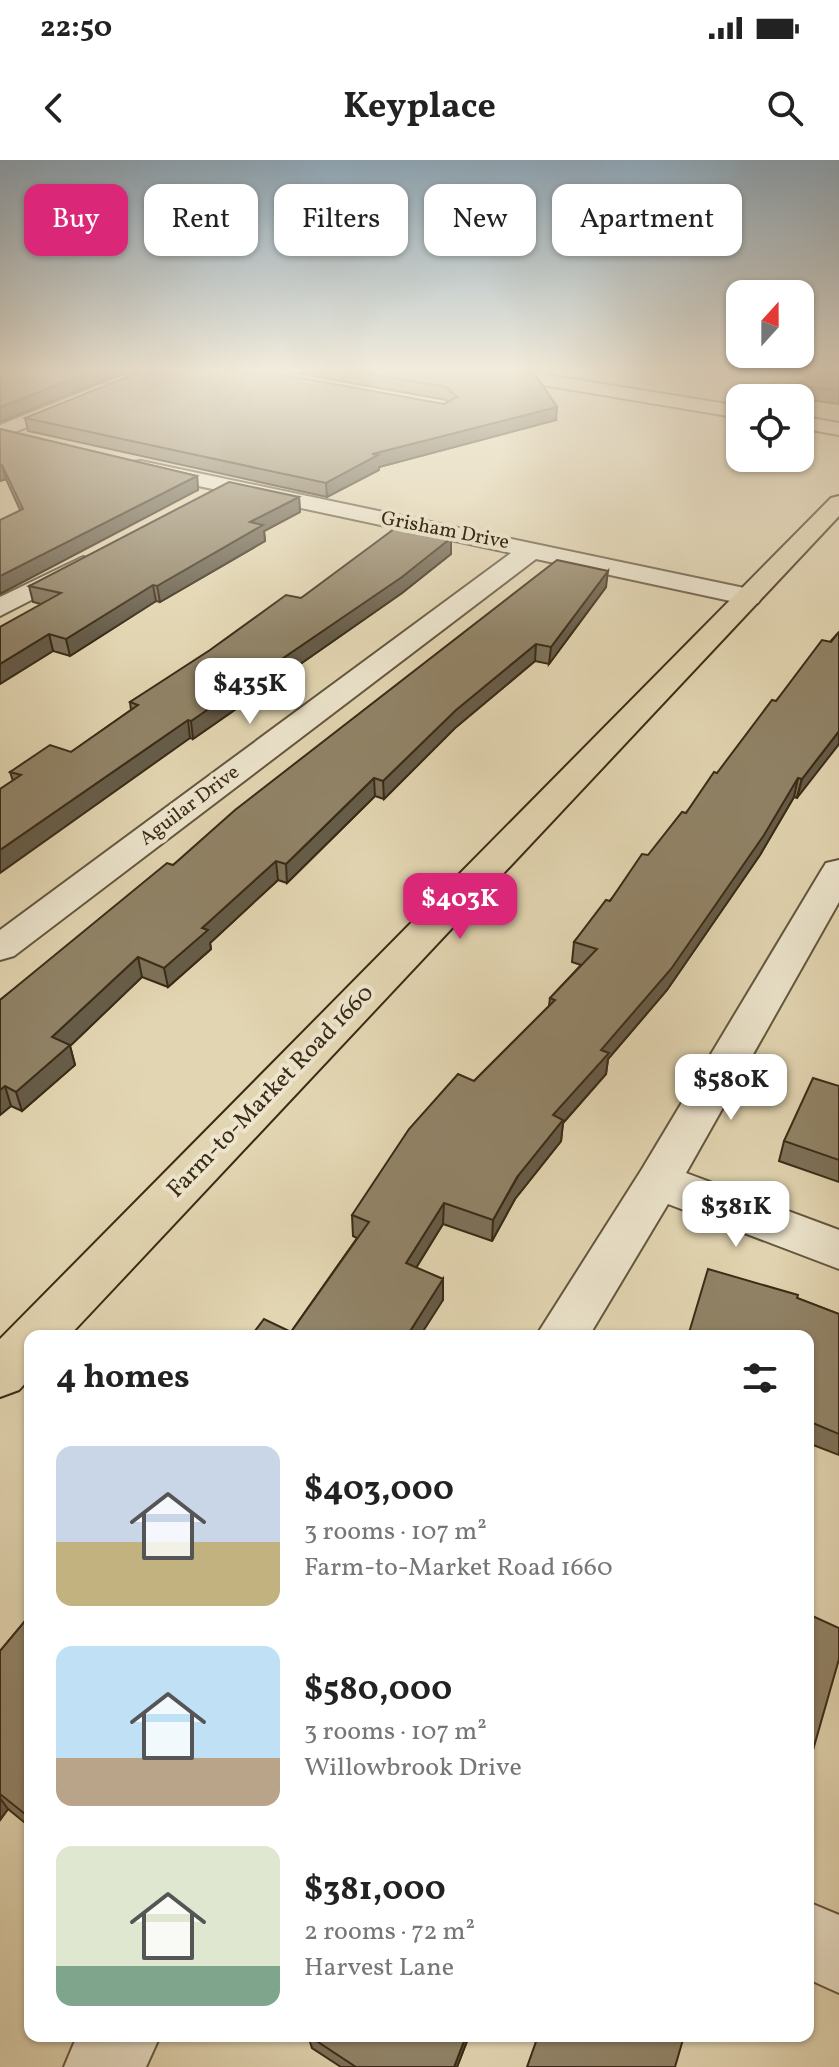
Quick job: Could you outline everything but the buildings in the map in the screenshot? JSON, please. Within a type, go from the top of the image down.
[{"type":"main road","name":"Farm-to-Market Road 1660","points":[[42,1330],[839,503]]},
{"type":"main road","points":[[0,1374],[24,1349]]},
{"type":"street","name":"Grisham Drive","points":[[121,462],[749,597]]},
{"type":"street","points":[[201,501],[227,487]]},
{"type":"street","name":"Aguilar Drive","points":[[0,948],[533,549]]},
{"type":"street","points":[[0,608],[107,551]]},
{"type":"street","points":[[566,1330],[834,889]]},
{"type":"street","points":[[658,1181],[839,1250]]},
{"type":"street","points":[[814,1941],[839,1956]]},
{"type":"street","points":[[102,2067],[118,2042]]}]
